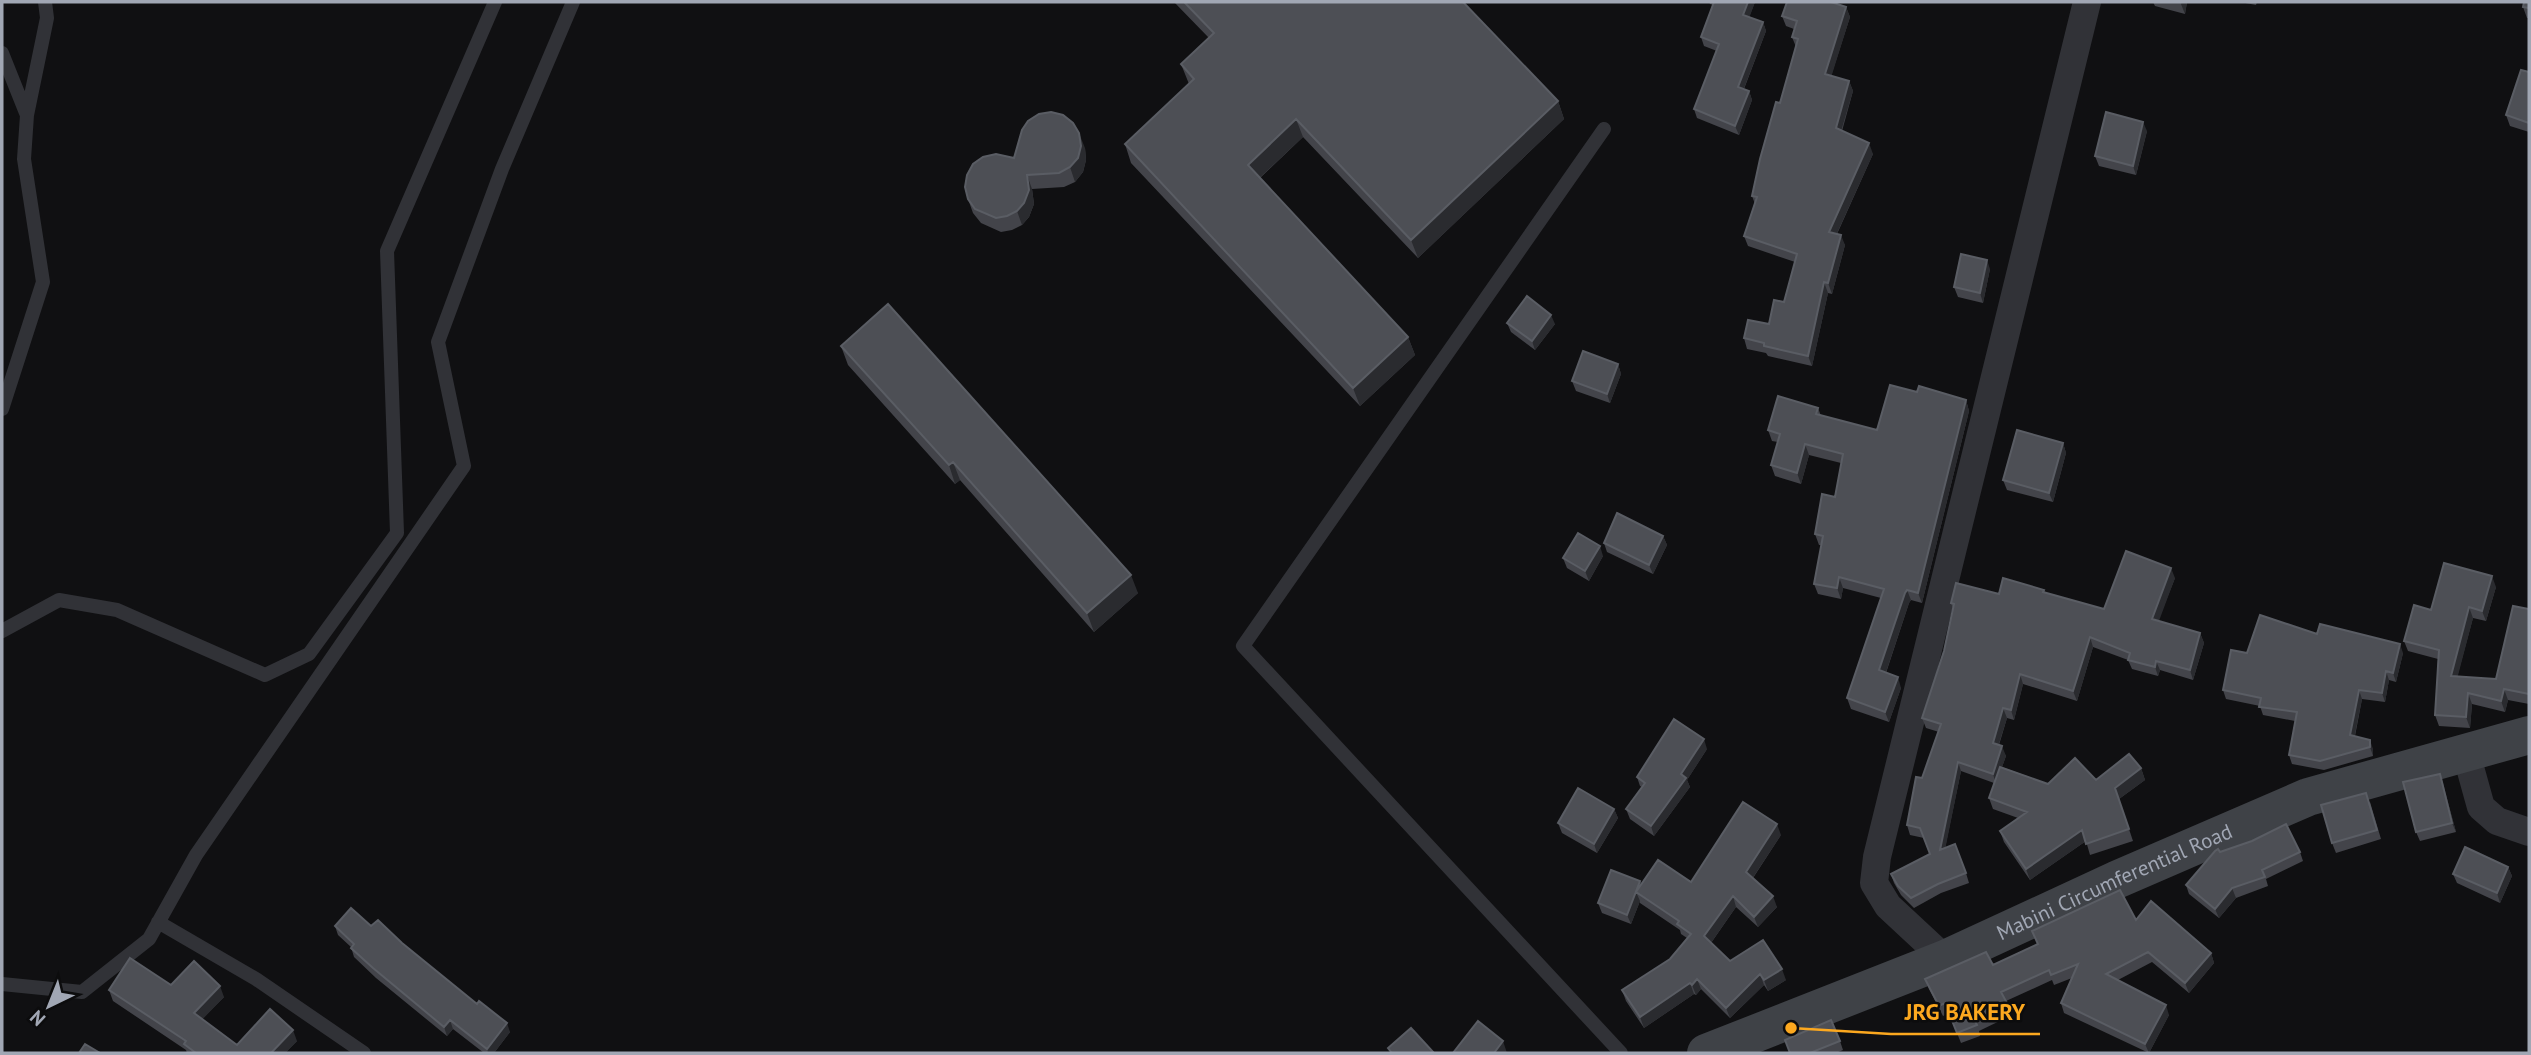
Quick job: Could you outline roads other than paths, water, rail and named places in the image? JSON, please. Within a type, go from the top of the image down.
[{"type":"main road","name":"Mabini Circumferential Road","points":[[1706,1053],[1945,959],[2116,880],[2308,797],[2529,735]]},
{"type":"street","points":[[1945,959],[1888,905],[1874,883],[1877,857],[2087,2]]},
{"type":"street","points":[[2466,752],[2482,807],[2497,821],[2529,832]]},
{"type":"lane","points":[[2,409],[43,282],[24,159],[27,115],[47,18],[45,2]]},
{"type":"lane","points":[[2,631],[59,600],[117,610],[264,676],[309,654],[397,533],[387,251],[495,2]]},
{"type":"lane","points":[[2,984],[82,992],[149,939],[196,855],[464,466],[438,342],[502,169],[573,2]]},
{"type":"lane","points":[[2,53],[27,115]]},
{"type":"lane","points":[[1604,129],[1243,646],[1622,1053]]},
{"type":"lane","points":[[158,922],[256,979],[364,1053]]},
{"type":"place","name":"JRG BAKERY","points":[[1791,1028]]}]
